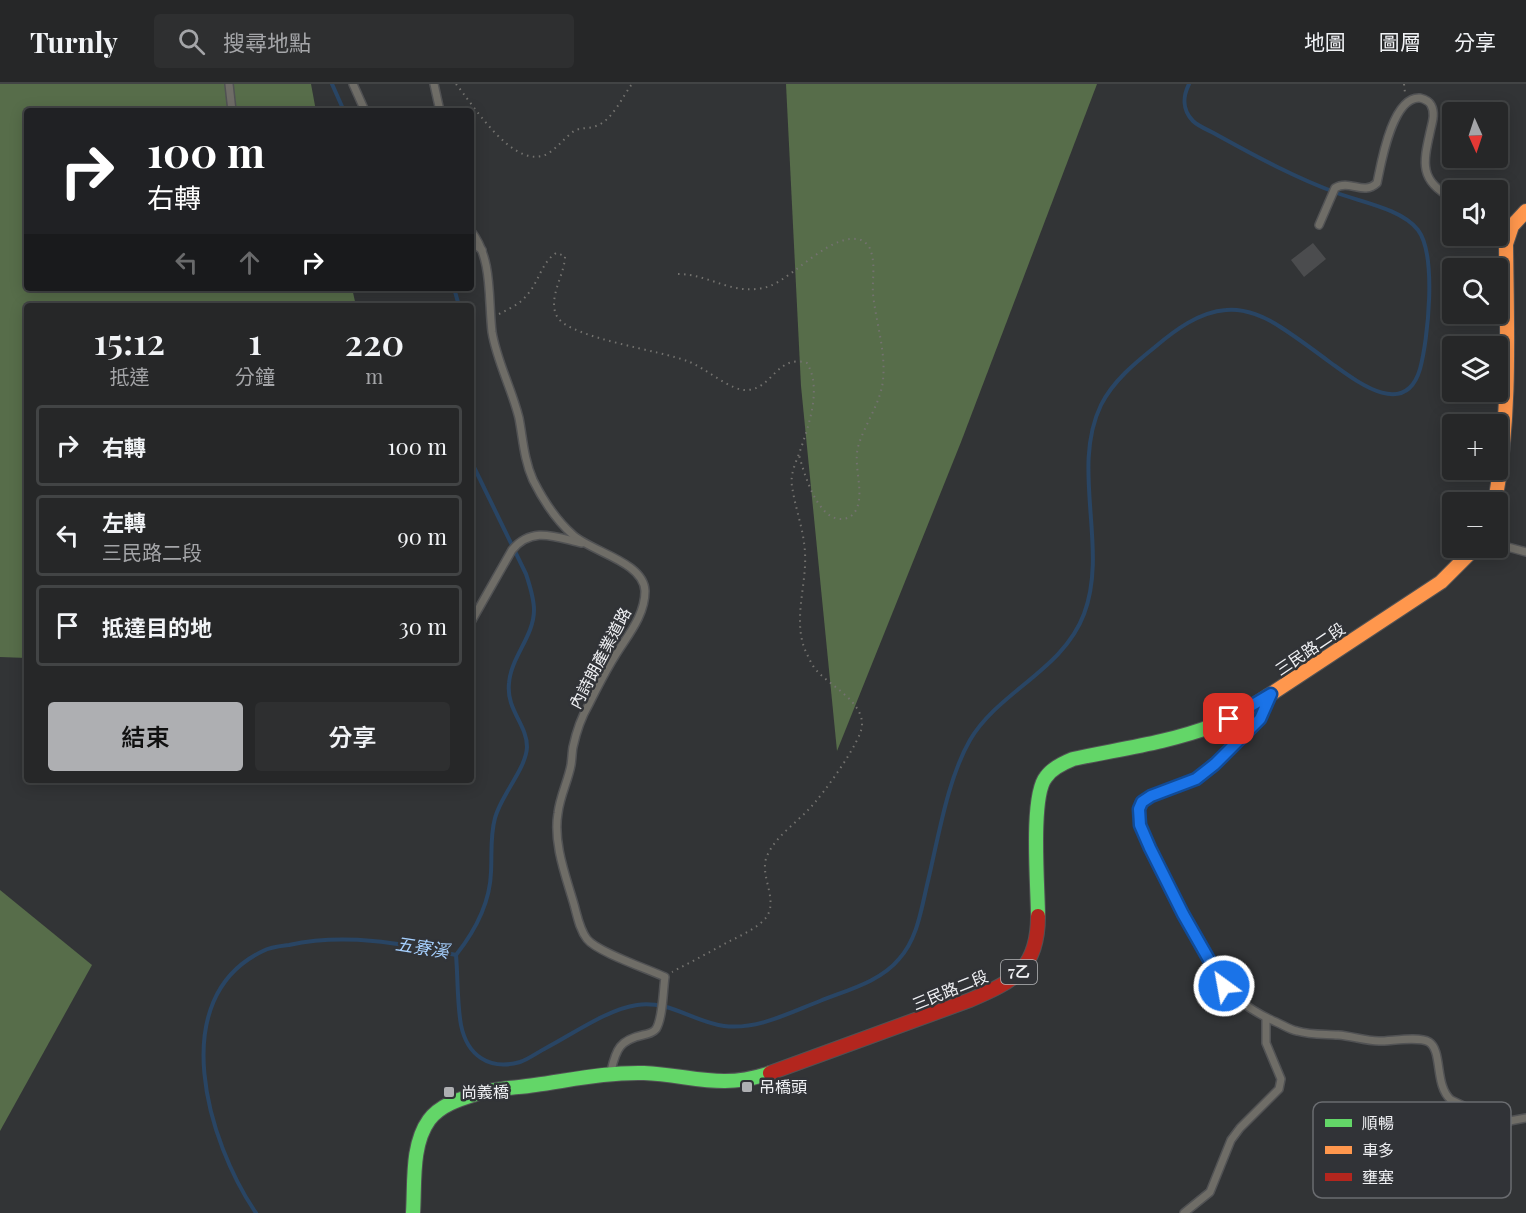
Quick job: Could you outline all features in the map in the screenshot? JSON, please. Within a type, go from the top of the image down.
[{"type":"main road","points":[[1497,492],[1502,464],[1508,377],[1506,244],[1512,226],[1526,211]]},
{"type":"main road","name":"三民路二段","points":[[413,1213],[416,1155],[421,1134],[430,1118],[446,1105],[479,1093],[611,1074],[645,1074],[711,1082],[732,1082],[759,1077],[927,1017],[1002,986],[1032,957],[1038,936],[1036,812],[1039,791],[1045,777],[1058,766],[1073,759],[1151,744],[1213,726],[1245,711],[1441,582],[1465,558]]},
{"type":"lane","points":[[229,84],[232,108]]},
{"type":"lane","points":[[353,84],[364,108]]},
{"type":"lane","points":[[434,84],[439,108]]},
{"type":"lane","points":[[1319,225],[1335,188],[1341,184],[1363,190],[1372,188],[1377,183],[1387,136],[1407,102],[1417,98],[1426,99],[1434,115],[1425,157],[1425,169],[1433,184],[1442,193]]},
{"type":"lane","points":[[1508,224],[1512,226]]},
{"type":"lane","name":"內詩朗產業道路","points":[[474,236],[482,250],[488,274],[491,318],[498,359],[519,418],[523,448],[532,478],[542,498],[573,535],[636,572],[645,588],[644,602],[635,625],[587,708],[573,747],[572,762],[557,814],[557,835],[582,931],[588,941],[665,977]]},
{"type":"lane","points":[[474,244],[482,250]]},
{"type":"lane","points":[[474,617],[512,550],[520,541],[528,536],[539,536],[584,543]]},
{"type":"lane","points":[[1508,546],[1526,552]]},
{"type":"lane","points":[[1271,694],[1260,719],[1215,764],[1196,779],[1151,796],[1142,802],[1139,809],[1140,825],[1150,848],[1214,971],[1239,1002],[1266,1018],[1296,1031],[1377,1041],[1420,1039],[1428,1041],[1433,1046],[1437,1057],[1441,1085],[1445,1095],[1455,1102]]},
{"type":"lane","points":[[611,1074],[619,1047],[626,1041],[650,1034],[656,1029],[665,977]]},
{"type":"lane","points":[[1184,1213],[1210,1192],[1231,1140],[1240,1128],[1274,1097],[1279,1089],[1281,1079],[1266,1043],[1266,1018]]},
{"type":"lane","points":[[1511,1121],[1526,1118]]},
{"type":"path","points":[[456,84],[503,141],[524,155],[534,157],[549,153],[579,129],[604,122],[632,84]]},
{"type":"path","points":[[678,274],[693,274],[727,287],[753,289],[784,279],[817,254],[838,242],[851,239],[867,244],[871,250],[873,263],[873,293],[884,359],[883,381],[858,449],[859,495],[856,509],[850,517],[842,520],[833,518],[825,511],[807,483],[799,455]]},
{"type":"path","points":[[491,318],[513,307],[526,297],[548,259],[556,253],[565,256],[565,267],[555,298],[555,308],[559,319],[573,328],[624,345],[687,361],[734,387],[747,390],[758,388],[786,364],[797,360],[807,363],[812,373],[814,387],[809,418],[791,483],[805,550],[806,574],[800,629],[805,649],[815,670],[854,704],[862,715],[862,728],[857,743],[811,807],[786,831],[766,857],[765,866],[771,901],[770,912],[764,920],[665,977]]},
{"type":"green space","points":[[0,84],[311,84],[315,108],[24,108],[24,291],[353,291],[355,303],[24,303],[24,658],[0,657]]},
{"type":"green space","points":[[786,84],[1097,84],[961,442],[837,751],[801,386]]},
{"type":"green space","points":[[0,890],[92,965],[0,1131]]},
{"type":"building","points":[[1313,243],[1326,259],[1304,277],[1291,260]]},
{"type":"waterway","name":"五寮溪","points":[[332,84],[343,108]]},
{"type":"waterway","points":[[456,955],[459,1008],[464,1036],[468,1045],[481,1058],[499,1064],[523,1061],[591,1023],[626,1007],[649,1004],[671,1008],[713,1024],[736,1027],[761,1023],[785,1015],[852,989],[882,974],[899,959],[914,934],[949,792],[970,740],[997,708],[1061,650],[1074,633],[1084,614],[1091,589],[1093,562],[1089,482],[1092,430],[1101,405],[1118,380],[1147,353],[1188,323],[1216,311],[1233,310],[1248,312],[1269,320],[1295,336],[1353,379],[1379,392],[1392,394],[1403,392],[1413,384],[1423,356],[1429,298],[1427,258],[1424,242],[1418,230],[1392,211],[1307,181],[1198,125],[1189,117],[1185,108],[1189,84]]},
{"type":"waterway","name":"五寮溪","points":[[455,291],[458,303]]},
{"type":"waterway","name":"五寮溪","points":[[456,955],[475,927],[488,895],[493,825],[502,800],[526,755],[526,739],[513,709],[509,683],[514,664],[530,629],[534,610],[533,596],[526,574],[474,467]]},
{"type":"waterway","name":"五寮溪","points":[[256,1213],[238,1184],[223,1149],[211,1112],[204,1073],[205,1036],[213,1002],[232,973],[263,951],[310,941],[352,940],[394,943],[456,955]]},
{"type":"traffic: fast","points":[[1038,916],[1036,822],[1041,787],[1051,771],[1073,759],[1195,732],[1234,717],[1268,696]]},
{"type":"traffic: fast","points":[[413,1213],[415,1165],[423,1130],[429,1120],[444,1106],[457,1100],[491,1090],[617,1074],[661,1074],[721,1081],[753,1078],[770,1073]]},
{"type":"traffic: slow","points":[[1497,492],[1506,406],[1506,244],[1512,226],[1526,211]]},
{"type":"traffic: slow","points":[[1268,696],[1441,582],[1465,558]]},
{"type":"traffic: jam","points":[[770,1073],[970,1000],[1011,979],[1028,961],[1034,949],[1038,916]]},
{"type":"place","name":"吊橋頭","points":[[747,1087]]},
{"type":"place","name":"尚義橋","points":[[449,1092]]},
{"type":"route","points":[[1224,986],[1183,914],[1150,848],[1140,825],[1139,809],[1142,802],[1151,796],[1196,779],[1215,764],[1260,719],[1271,694],[1229,719]]}]
